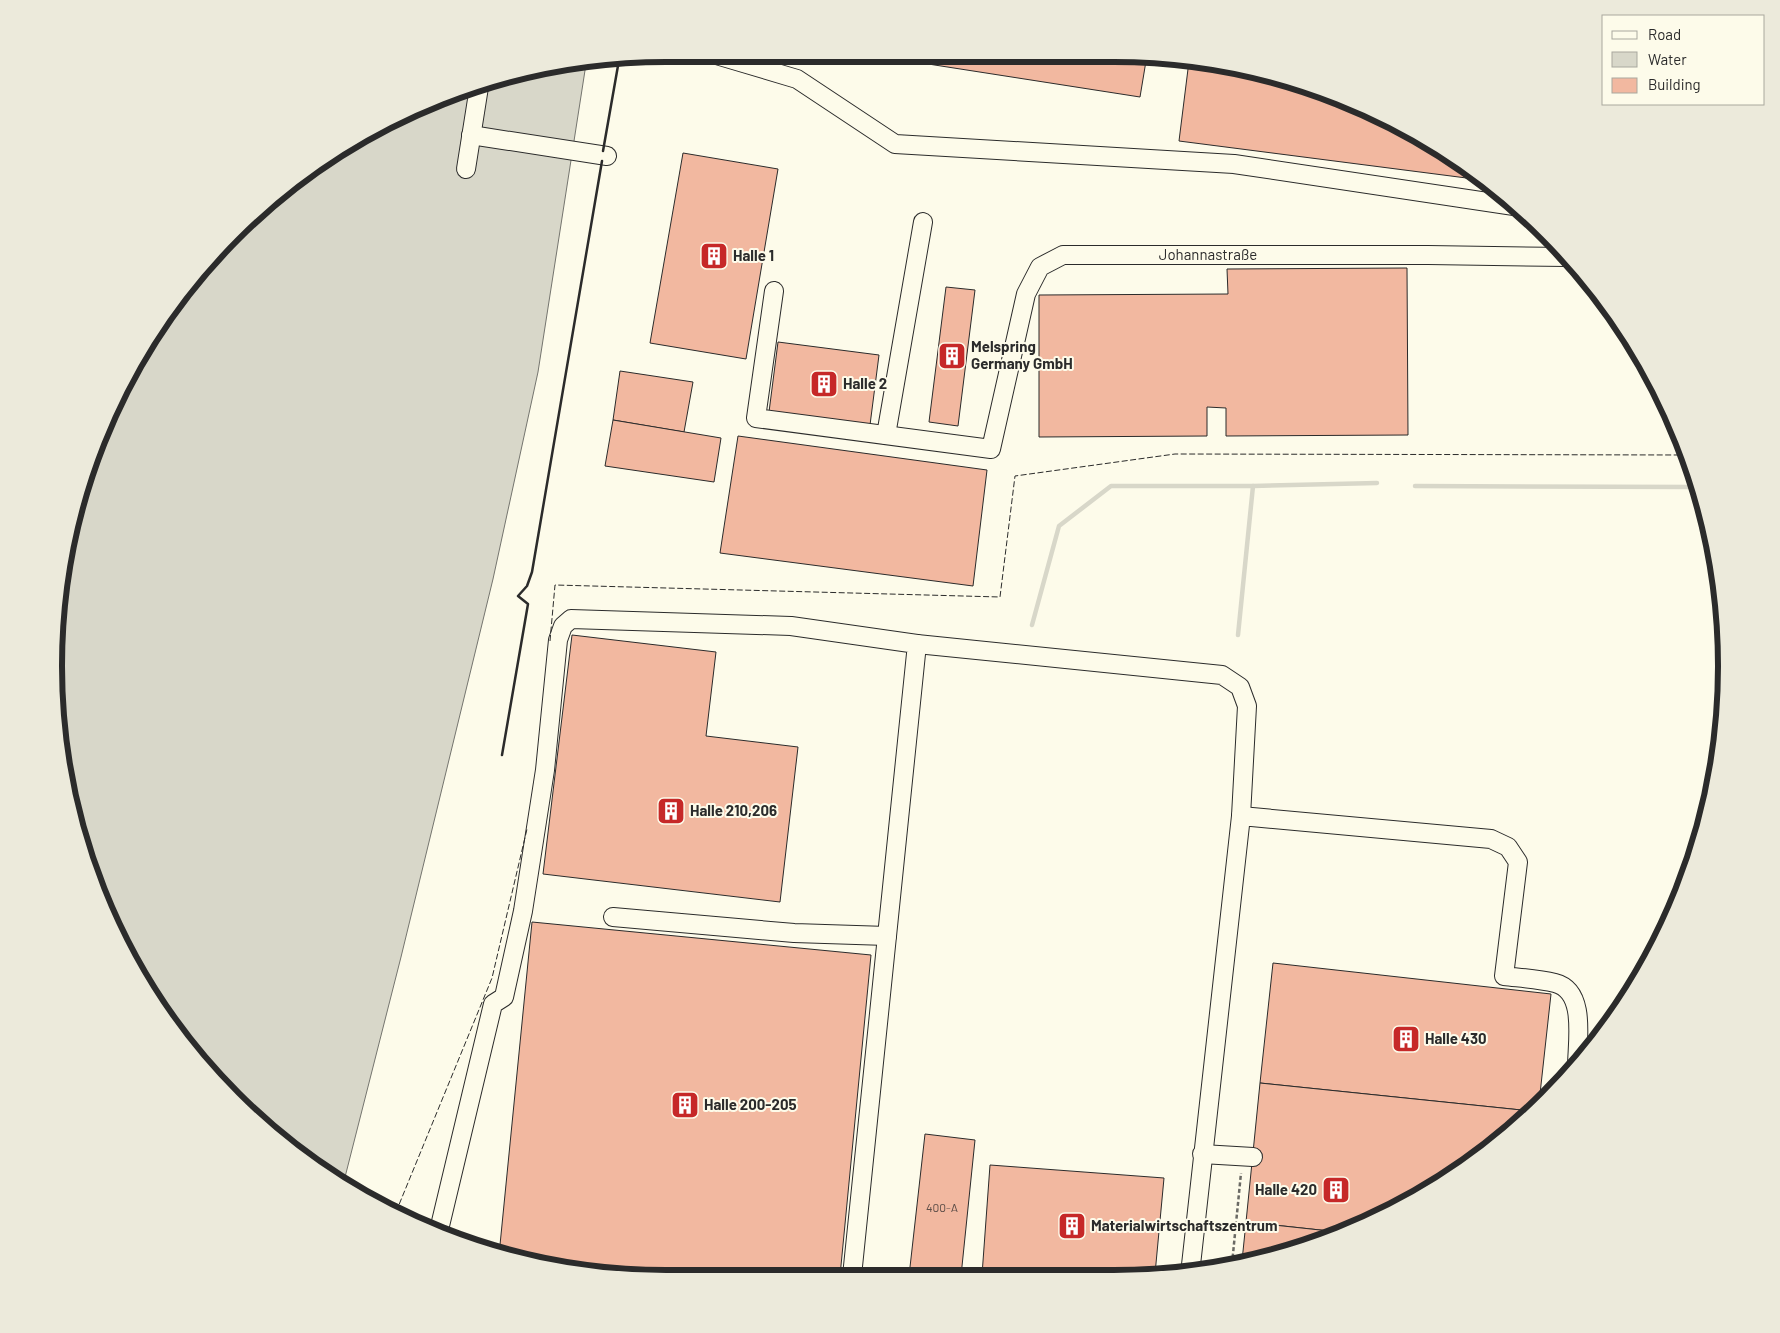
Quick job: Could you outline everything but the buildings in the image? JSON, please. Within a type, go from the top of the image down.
[{"type":"street","points":[[741,62],[796,78],[895,144],[1234,164],[1502,204]]},
{"type":"street","points":[[466,169],[478,93]]},
{"type":"street","points":[[471,135],[607,156]]},
{"type":"street","points":[[774,291],[756,418],[886,435],[923,222]]},
{"type":"street","name":"Johannastraße","points":[[886,435],[991,449],[1026,294],[1040,267],[1063,256],[1428,255],[1558,257]]},
{"type":"street","points":[[440,1227],[493,1004],[504,997],[523,911],[545,770],[558,640],[563,626],[571,619],[791,626],[918,644],[1222,675],[1240,687],[1247,706],[1242,816],[1202,1154],[1191,1265]]},
{"type":"street","points":[[853,1270],[918,644]]},
{"type":"street","points":[[1242,816],[1490,839],[1508,847],[1518,862],[1504,976],[1557,983],[1571,993],[1578,1008],[1576,1055]]},
{"type":"street","points":[[613,918],[794,933],[887,936]]},
{"type":"street","points":[[1202,1154],[1248,1157]]},
{"type":"path","points":[[1233,1259],[1248,1157]]},
{"type":"water","points":[[585,68],[538,372],[493,579],[345,1178],[299,1146],[268,1121],[212,1065],[164,1002],[143,969],[108,898],[83,823],[74,784],[64,706],[62,666],[64,627],[74,549],[83,510],[108,435],[143,364],[187,299],[239,239],[268,212],[331,164],[364,143],[399,125],[435,108],[510,83]]},
{"type":"waterway","points":[[1032,625],[1059,526],[1111,486],[1253,486],[1377,483]]},
{"type":"waterway","points":[[1238,635],[1253,486]]},
{"type":"waterway","points":[[1415,486],[1690,487]]},
{"type":"fence","points":[[550,641],[555,585],[1000,597],[1015,476],[1175,454],[1679,455]]},
{"type":"fence","points":[[398,1207],[492,978],[527,829]]},
{"type":"wall","points":[[603,151],[618,65]]},
{"type":"wall","points":[[502,755],[528,604],[518,596],[527,586],[532,572],[602,161]]},
{"type":"place","name":"Halle 1","points":[[714,256]]},
{"type":"place","name":"Melspring Germany GmbH","points":[[952,356]]},
{"type":"place","name":"Halle 2","points":[[824,384]]},
{"type":"place","name":"Halle 210,206","points":[[671,811]]},
{"type":"place","name":"Halle 430","points":[[1406,1039]]},
{"type":"place","name":"Halle 200-205","points":[[685,1105]]},
{"type":"place","name":"Halle 420","points":[[1336,1190]]},
{"type":"place","name":"Materialwirtschaftszentrum","points":[[1072,1226]]}]
